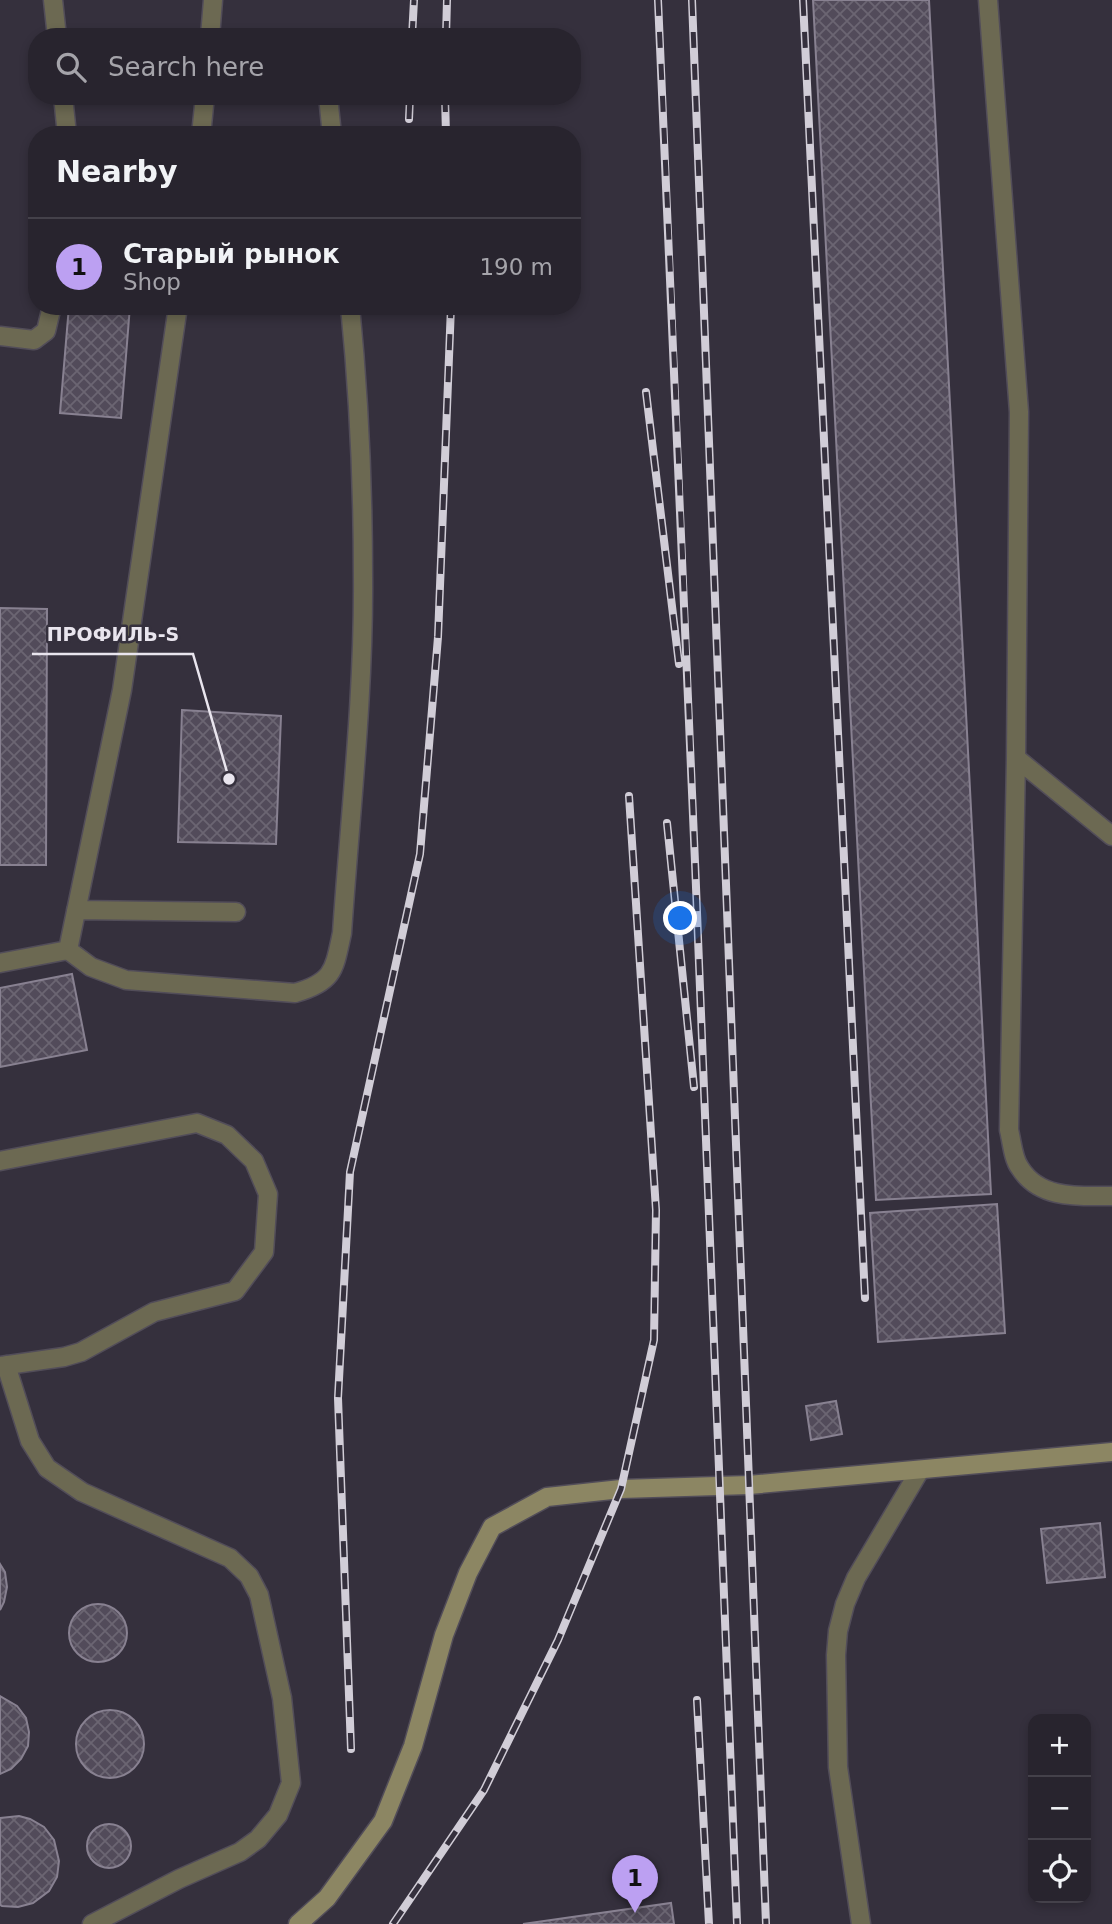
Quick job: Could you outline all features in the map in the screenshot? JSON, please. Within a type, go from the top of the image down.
[{"type":"main road","points":[[298,1924],[327,1898],[383,1821],[413,1746],[444,1635],[468,1573],[492,1527],[547,1497],[621,1489],[749,1485],[1112,1452]]},
{"type":"lane","points":[[53,0],[56,28]]},
{"type":"lane","points":[[211,28],[213,0]]},
{"type":"lane","points":[[988,0],[1019,412],[1009,1130],[1019,1168],[1038,1187],[1063,1196],[1112,1196]]},
{"type":"lane","points":[[64,105],[66,126]]},
{"type":"lane","points":[[202,126],[204,105]]},
{"type":"lane","points":[[329,105],[331,126]]},
{"type":"lane","points":[[0,336],[34,340],[46,331],[50,315]]},
{"type":"lane","points":[[68,950],[122,690],[177,315]]},
{"type":"lane","points":[[0,962],[68,950],[107,975],[150,983],[295,993],[315,987],[334,971],[342,933],[363,579],[351,315]]},
{"type":"lane","points":[[1016,758],[1112,836]]},
{"type":"lane","points":[[76,910],[236,912]]},
{"type":"lane","points":[[0,1161],[197,1123],[227,1135],[254,1161],[268,1194],[264,1252],[235,1291],[154,1312],[81,1352],[3,1366],[30,1441],[47,1468],[82,1492],[230,1558],[249,1576],[259,1595],[282,1698],[291,1783],[278,1815],[258,1839],[240,1852],[92,1924]]},
{"type":"lane","points":[[861,1924],[838,1768],[838,1631],[856,1578],[920,1470]]},
{"type":"building","points":[[813,0],[929,0],[991,1194],[876,1200]]},
{"type":"building","points":[[68,315],[129,315],[121,418],[60,413]]},
{"type":"building","points":[[0,608],[47,609],[46,865],[0,865]]},
{"type":"building","points":[[182,710],[281,716],[276,844],[178,842]]},
{"type":"building","points":[[72,974],[87,1050],[0,1067],[0,988]]},
{"type":"building","points":[[997,1204],[1005,1333],[878,1342],[870,1213]]},
{"type":"building","points":[[836,1401],[842,1434],[811,1440],[806,1406]]},
{"type":"building","points":[[1100,1523],[1105,1577],[1047,1583],[1041,1529]]},
{"type":"building","points":[[0,1564],[5,1572],[7,1587],[0,1610]]},
{"type":"building","points":[[92,1604],[104,1604],[119,1612],[127,1627],[127,1639],[119,1654],[104,1662],[92,1662],[77,1654],[69,1639],[69,1627],[77,1612]]},
{"type":"building","points":[[0,1696],[17,1706],[26,1718],[29,1732],[28,1746],[21,1759],[11,1769],[0,1774]]},
{"type":"building","points":[[110,1710],[123,1713],[134,1720],[141,1731],[144,1744],[141,1757],[134,1768],[123,1775],[110,1778],[97,1775],[86,1768],[79,1757],[76,1744],[79,1731],[86,1720],[97,1713]]},
{"type":"building","points":[[19,1816],[44,1827],[54,1840],[59,1861],[57,1877],[49,1891],[33,1903],[18,1907],[2,1906],[0,1818]]},
{"type":"building","points":[[109,1824],[124,1831],[131,1846],[124,1861],[109,1868],[94,1861],[87,1846],[94,1831]]},
{"type":"building","points":[[671,1903],[674,1924],[523,1924]]},
{"type":"railway","points":[[412,28],[414,0]]},
{"type":"railway","points":[[446,28],[447,0]]},
{"type":"railway","points":[[658,0],[737,1924]]},
{"type":"railway","points":[[692,0],[766,1924]]},
{"type":"railway","points":[[803,0],[865,1298]]},
{"type":"railway","points":[[409,119],[410,105]]},
{"type":"railway","points":[[445,105],[446,126]]},
{"type":"railway","points":[[351,1749],[338,1398],[350,1172],[420,854],[438,637],[451,315]]},
{"type":"railway","points":[[646,392],[679,664]]},
{"type":"railway","points":[[393,1924],[484,1790],[558,1640],[621,1489],[654,1340],[656,1210],[629,796]]},
{"type":"railway","points":[[667,823],[694,1087]]},
{"type":"railway","points":[[697,1700],[709,1924]]},
{"type":"place","name":"ПРОФИЛЬ-S","points":[[229,779]]},
{"type":"place","name":"Старый рынок","points":[[635,1913]]}]
